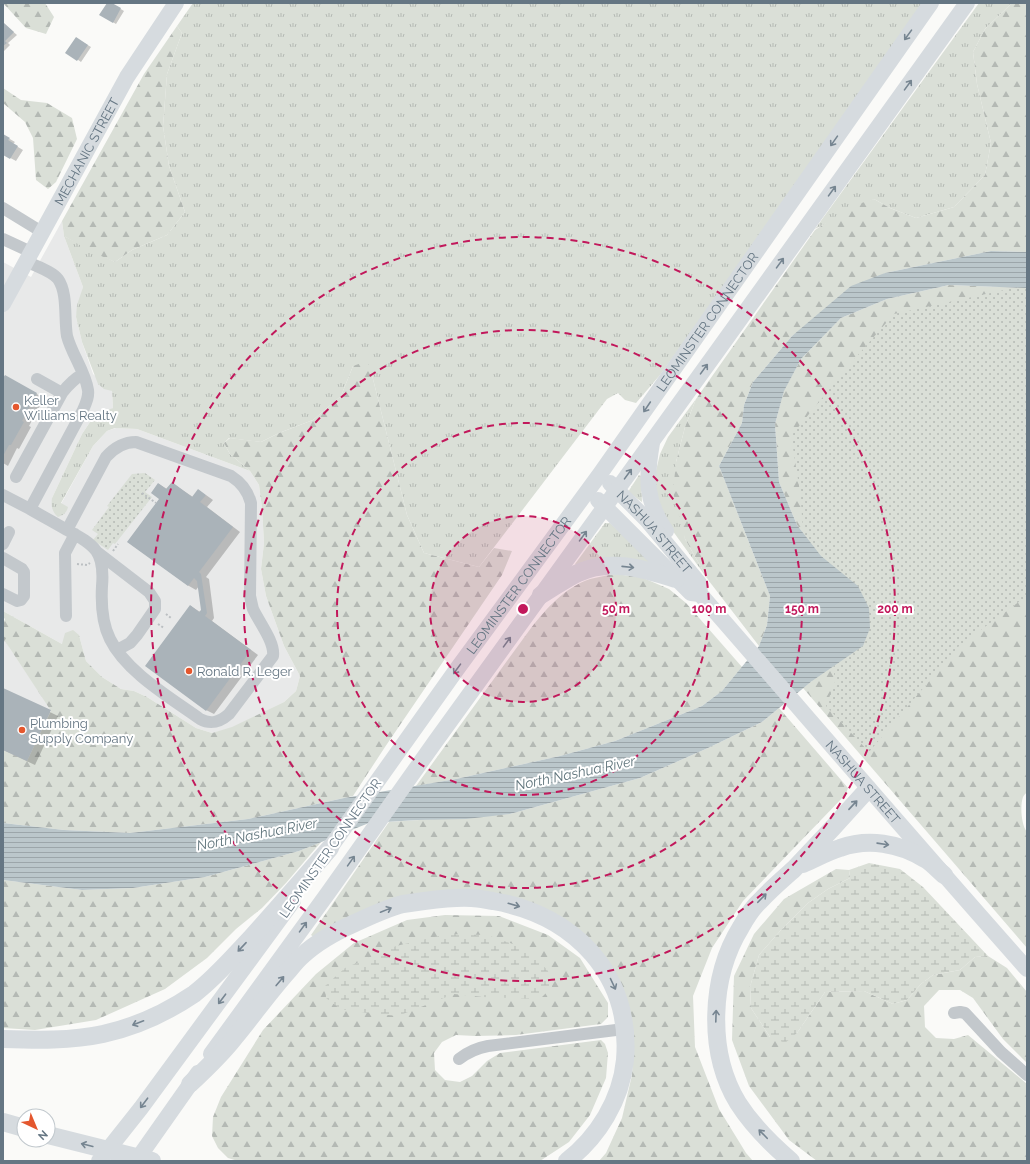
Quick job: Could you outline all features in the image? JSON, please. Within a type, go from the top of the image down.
[{"type":"highway","points":[[541,596],[578,573],[593,568],[629,566],[676,579]]},
{"type":"highway","points":[[791,1161],[752,1123],[738,1102],[730,1086],[723,1068],[719,1048],[716,1022],[718,990],[727,956],[733,941],[741,926],[760,900],[793,869],[868,789]]},
{"type":"highway","points":[[793,869],[822,855],[841,848],[872,842],[908,849],[926,860],[944,875]]},
{"type":"highway","points":[[3,1039],[82,1038],[102,1034],[123,1029],[149,1019],[184,1000],[204,985],[228,963],[290,899],[330,848]]},
{"type":"highway","points":[[190,1084],[234,1039],[280,980],[303,955],[323,940],[355,923],[403,904],[449,898],[472,898],[508,904],[542,915],[571,933],[592,952],[611,980],[620,1000],[626,1049],[624,1070],[614,1103],[604,1120],[579,1152],[566,1161]]},
{"type":"highway","points":[[3,1122],[16,1126]]},
{"type":"highway","points":[[56,1137],[152,1161]]},
{"type":"main road","name":"MECHANIC STREET","points":[[3,304],[7,286],[29,256],[127,77],[176,3]]},
{"type":"main road","name":"LEOMINSTER CONNECTOR","points":[[330,848],[401,747],[588,491],[931,3]]},
{"type":"main road","name":"LEOMINSTER CONNECTOR","points":[[136,1161],[966,3]]},
{"type":"main road","points":[[653,440],[649,458],[648,479],[648,490],[651,501],[660,522],[692,565],[700,589]]},
{"type":"main road","name":"NASHUA STREET","points":[[600,474],[646,519],[728,626],[815,725],[868,789],[1027,968]]},
{"type":"main road","name":"NASHUA STREET","points":[[588,491],[605,506],[676,579],[691,592],[700,589]]},
{"type":"main road","name":"LEOMINSTER CONNECTOR","points":[[99,1161],[141,1108],[290,899]]},
{"type":"street","points":[[3,208],[42,232]]},
{"type":"street","points":[[3,239],[53,274],[60,282],[64,296],[67,335],[71,349],[88,388],[87,401],[30,509]]},
{"type":"street","points":[[16,477],[62,393],[68,385],[83,374]]},
{"type":"street","points":[[37,379],[62,393]]},
{"type":"street","points":[[3,495],[71,532],[90,544],[98,555],[103,569],[103,616],[109,638],[117,650],[130,666],[146,681],[200,719],[205,722],[213,723],[221,720],[229,714],[273,656],[271,644],[253,608],[250,596],[251,503],[249,497],[240,483],[231,476],[136,442],[125,443],[115,449],[106,458],[71,532],[65,553],[66,616]]},
{"type":"street","points":[[3,544],[9,532]]},
{"type":"street","points":[[98,555],[149,592],[156,601],[155,609],[137,635],[130,643],[117,650]]},
{"type":"street","points":[[3,558],[22,569],[24,572],[24,596],[18,601],[3,594]]},
{"type":"street","points":[[954,1013],[960,1012],[965,1014],[1001,1052],[1027,1075]]},
{"type":"street","points":[[459,1059],[466,1053],[488,1046],[624,1029]]},
{"type":"path","points":[[142,493],[156,503]]},
{"type":"path","points":[[65,564],[87,565],[98,555]]},
{"type":"shaded area","points":[[62,221],[64,236],[83,287],[76,317],[82,342],[93,374],[112,391],[113,408],[90,422],[82,434],[52,498],[61,504],[93,446],[107,431],[116,428],[137,429],[250,471],[259,485],[264,543],[261,569],[266,596],[284,646],[300,676],[296,691],[284,702],[232,728],[212,733],[196,728],[147,697],[134,691],[121,689],[102,677],[86,661],[79,635],[62,644],[3,611],[3,262],[31,277]]},
{"type":"shaded area","name":"Plumbing Supply Company","points":[[3,638],[51,710],[27,761],[3,750]]},
{"type":"green space","points":[[3,3],[45,3],[54,17],[46,34],[26,28]]},
{"type":"green space","points":[[193,3],[927,3],[660,375],[636,403],[625,400],[618,393],[607,399],[479,567],[424,553],[407,515],[372,375],[353,366],[341,396],[313,420],[279,433],[261,442],[229,438],[224,443],[230,454],[250,471],[137,429],[115,428],[107,431],[93,446],[61,503],[68,507],[66,512],[58,517],[53,511],[52,498],[82,434],[90,422],[99,413],[113,408],[112,391],[104,389],[98,384],[82,342],[76,317],[77,305],[83,287],[64,236],[115,262],[132,250],[167,235],[185,212],[169,166],[163,126],[167,74],[182,33],[177,26]]},
{"type":"green space","points":[[979,3],[1012,3],[985,29],[973,52],[977,84],[991,143],[985,175],[954,207],[916,218],[890,208],[874,199],[815,229]]},
{"type":"green space","points":[[1012,3],[1027,3],[1027,252],[991,251],[885,273],[792,336],[753,382],[744,405],[742,423],[719,466],[770,596],[767,625],[759,646],[709,581],[685,539],[673,492],[676,462],[685,427],[696,399],[815,230],[852,206],[874,199],[890,208],[916,218],[954,207],[985,175],[991,143],[977,84],[973,52],[985,29]]},
{"type":"green space","points":[[177,26],[182,33],[167,74],[163,126],[169,166],[185,212],[167,235],[132,250],[115,262],[92,252],[64,236],[62,221],[144,74]]},
{"type":"green space","points":[[3,88],[21,100],[47,103],[72,118],[77,139],[56,182],[48,189],[36,180],[33,138],[25,122],[3,103]]},
{"type":"green space","points":[[949,285],[1027,288],[1027,792],[1023,797],[1021,810],[1023,825],[1027,832],[1027,948],[803,688],[812,681],[821,557],[797,525],[779,482],[775,424],[784,390],[801,359],[841,318],[887,299]]},
{"type":"green space","points":[[1027,285],[1027,596],[959,646],[869,752],[826,706],[835,682],[830,636],[805,554],[800,492],[791,436],[850,364],[894,314]]},
{"type":"green space","points":[[367,361],[372,375],[407,515],[424,553],[479,567],[494,548],[512,551],[502,575],[353,796],[248,819],[130,833],[64,830],[3,823],[3,750],[27,761],[51,711],[3,638],[3,624],[5,619],[3,617],[3,611],[62,644],[65,633],[73,630],[79,635],[86,661],[102,677],[121,689],[134,691],[147,697],[196,728],[212,733],[232,727],[284,702],[296,691],[300,676],[284,646],[266,596],[261,569],[264,543],[259,485],[250,471],[230,454],[224,443],[230,438],[261,442],[279,433],[313,420],[341,396],[353,366]]},
{"type":"green space","points":[[696,399],[685,427],[676,462],[685,539],[709,581],[667,523],[656,492],[655,475],[660,454],[668,437]]},
{"type":"green space","points":[[145,473],[155,480],[145,492],[152,497],[115,544],[113,543],[108,550],[93,540],[98,534],[92,530],[109,507],[107,506],[132,474]]},
{"type":"green space","points":[[639,475],[641,477],[642,502],[628,492]]},
{"type":"green space","points":[[605,523],[610,523],[653,563],[577,567],[575,564]]},
{"type":"green space","points":[[614,574],[641,577],[669,589],[686,603],[742,667],[722,691],[702,706],[615,741],[560,756],[456,779],[416,786],[543,613],[564,593],[581,583],[590,579]]},
{"type":"green space","points":[[779,708],[848,788],[846,794],[743,901],[712,948],[693,996],[695,1047],[719,1109],[746,1153],[753,1161],[599,1161],[606,1153],[622,1118],[632,1075],[634,1039],[629,1008],[579,931],[452,893],[315,938],[311,935],[389,822],[510,814],[640,778],[762,722]]},
{"type":"green space","points":[[321,842],[286,883],[262,908],[236,929],[207,958],[165,989],[96,1020],[35,1030],[3,1028],[3,880],[82,890],[133,888],[205,877],[299,851]]},
{"type":"green space","points":[[869,863],[900,869],[923,887],[988,956],[975,957],[960,970],[933,975],[921,984],[907,1000],[893,1004],[864,991],[825,992],[797,1033],[785,1043],[770,1037],[751,1008],[750,987],[759,955],[808,903],[828,889],[850,878],[849,870]]},
{"type":"green space","points":[[836,869],[849,870],[850,878],[828,889],[808,903],[759,955],[750,987],[751,1008],[770,1037],[797,1033],[825,992],[864,991],[893,1004],[907,1000],[921,984],[933,975],[960,970],[975,957],[988,956],[1007,968],[1027,992],[1027,1063],[1003,1039],[973,998],[960,990],[939,990],[924,1006],[925,1027],[936,1038],[954,1039],[968,1035],[1027,1084],[1027,1161],[817,1161],[789,1140],[749,1086],[732,1040],[734,976],[754,934],[784,899]]},
{"type":"green space","points":[[445,915],[499,916],[548,935],[580,958],[608,1003],[608,1017],[601,1024],[516,1035],[456,1035],[442,1042],[434,1053],[435,1070],[445,1080],[460,1082],[472,1076],[487,1061],[500,1053],[601,1040],[605,1044],[608,1053],[606,1078],[590,1115],[569,1142],[540,1161],[238,1161],[228,1158],[218,1148],[212,1136],[213,1117],[221,1097],[263,1030],[316,974],[354,943],[407,920]]},
{"type":"green space","points":[[447,934],[487,935],[530,950],[548,971],[552,987],[540,999],[483,997],[454,994],[398,1016],[340,1009],[326,998],[325,986],[345,968],[396,946]]},
{"type":"water","name":"North Nashua River","points":[[991,251],[1027,252],[1027,288],[949,285],[887,299],[841,318],[801,359],[784,391],[775,424],[779,482],[797,525],[821,556],[858,586],[869,608],[870,628],[863,646],[812,681],[762,722],[640,778],[510,814],[466,819],[369,823],[299,851],[205,877],[133,888],[82,890],[3,880],[3,823],[64,830],[130,833],[248,819],[344,798],[456,779],[560,756],[615,741],[702,706],[722,691],[759,646],[767,625],[770,596],[719,466],[742,423],[744,405],[753,382],[792,336],[851,286],[885,273]]},
{"type":"building","points":[[107,3],[112,3],[121,8],[113,23],[99,15]]},
{"type":"building","points":[[4,23],[14,32],[5,41],[7,43],[3,46],[3,24]]},
{"type":"building","points":[[76,37],[88,45],[77,61],[65,53]]},
{"type":"building","points":[[3,134],[10,138],[8,140],[18,146],[10,159],[3,155]]},
{"type":"building","name":"Keller Williams Realty","points":[[5,375],[37,393],[22,421],[24,422],[3,456],[3,378]]},
{"type":"building","points":[[172,482],[192,497],[198,489],[206,495],[200,502],[233,527],[199,572],[201,574],[207,613],[205,616],[251,650],[206,711],[145,666],[190,605],[199,612],[201,610],[197,581],[194,578],[188,586],[127,542],[159,499],[151,493],[158,483],[166,489]]},
{"type":"building","name":"Plumbing Supply Company","points":[[3,688],[51,710],[27,761],[3,750]]},
{"type":"place","name":"Keller Williams Realty","points":[[16,407]]},
{"type":"place","name":"Ronald R. Leger","points":[[189,671]]},
{"type":"place","name":"Plumbing Supply Company","points":[[22,730]]}]
